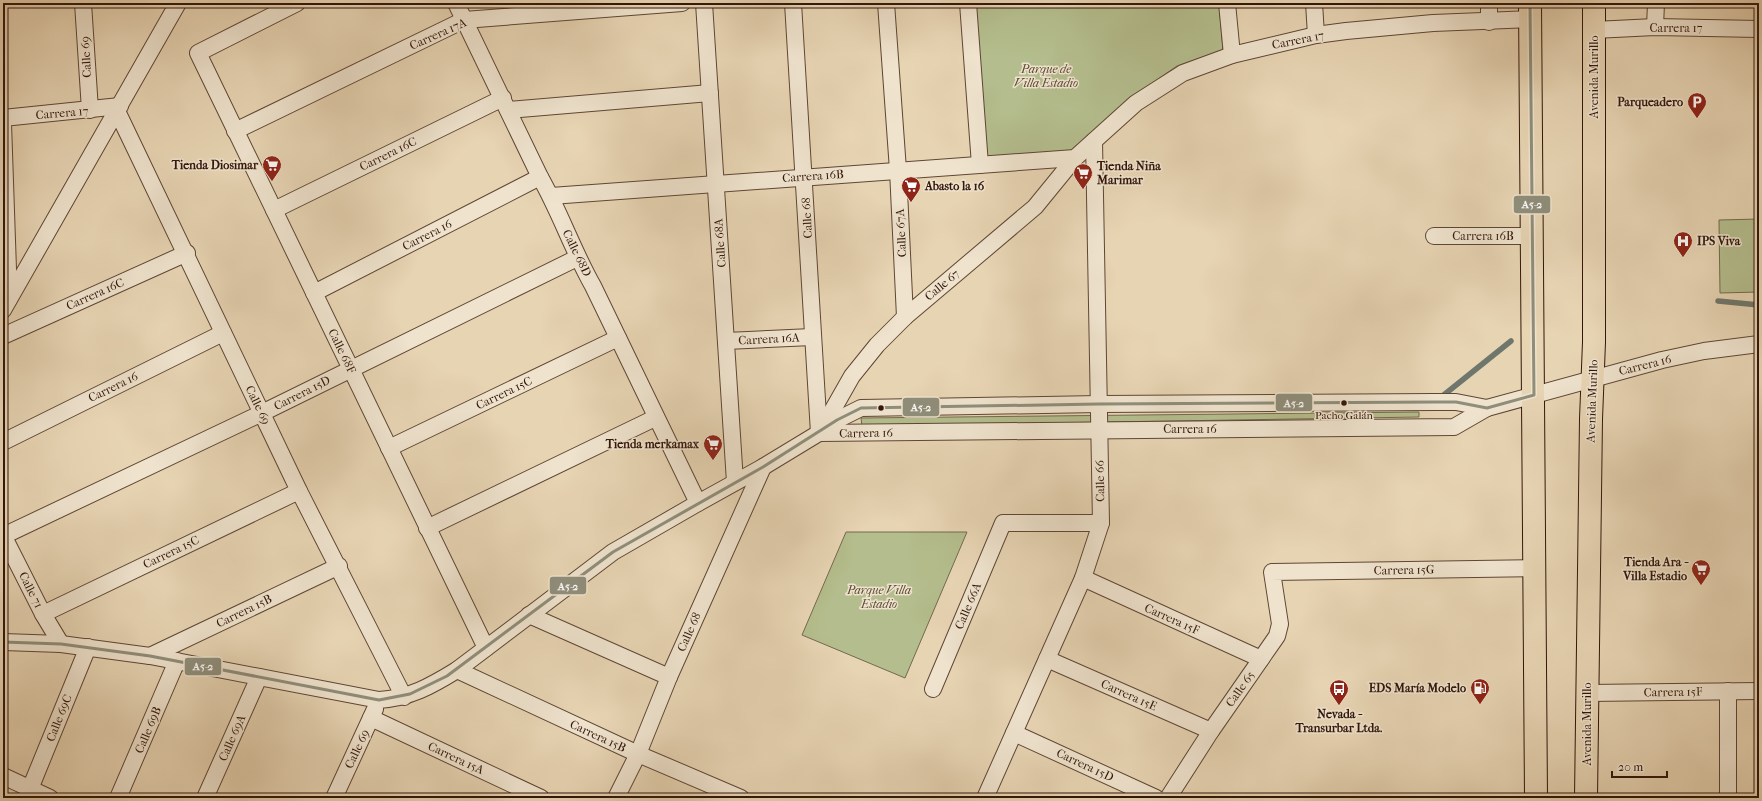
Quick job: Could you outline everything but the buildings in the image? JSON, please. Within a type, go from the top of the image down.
[{"type":"main road","name":"Avenida Murillo","points":[[1586,798],[1592,379],[1594,3]]},
{"type":"main road","points":[[1530,11],[1536,798]]},
{"type":"street","name":"Calle 69","points":[[83,3],[90,110]]},
{"type":"street","name":"Calle 68F","points":[[297,3],[198,53],[486,648]]},
{"type":"street","name":"Calle 68D","points":[[456,3],[540,177],[551,196],[578,258],[618,338],[655,418],[698,503]]},
{"type":"street","name":"Carrera 17A","points":[[235,130],[464,20],[682,3]]},
{"type":"street","name":"Calle 68A","points":[[704,3],[735,482]]},
{"type":"street","name":"Calle 68","points":[[793,3],[805,177],[812,337],[819,433]]},
{"type":"street","name":"Calle 67A","points":[[886,3],[898,170],[905,317]]},
{"type":"street","points":[[968,3],[980,165]]},
{"type":"street","points":[[1227,3],[1232,55]]},
{"type":"street","points":[[1314,3],[1316,35]]},
{"type":"street","points":[[1489,3],[1489,22]]},
{"type":"street","points":[[1656,3],[1656,27]]},
{"type":"street","points":[[6,305],[176,5]]},
{"type":"street","name":"Carrera 17","points":[[1094,141],[1136,103],[1183,73],[1232,55],[1316,35],[1433,23],[1489,22],[1530,11]]},
{"type":"street","name":"Carrera 17","points":[[1594,30],[1656,27],[1759,29]]},
{"type":"street","name":"Carrera 16C","points":[[274,210],[505,104],[710,93]]},
{"type":"street","name":"Calle 69","points":[[119,108],[223,333],[299,491],[404,697]]},
{"type":"street","name":"Carrera 17","points":[[3,118],[119,108]]},
{"type":"street","points":[[3,123],[6,305]]},
{"type":"street","points":[[1075,158],[1094,141]]},
{"type":"street","name":"Calle 66","points":[[985,798],[1083,578],[1102,523],[1094,141]]},
{"type":"street","name":"Carrera 16B","points":[[551,196],[1075,158]]},
{"type":"street","name":"Calle 67","points":[[905,317],[1035,207],[1075,158]]},
{"type":"street","name":"Carrera 16","points":[[314,292],[540,177]]},
{"type":"street","name":"Carrera 16B","points":[[1434,236],[1532,236]]},
{"type":"street","name":"Carrera 16C","points":[[3,336],[187,253]]},
{"type":"street","name":"Carrera 15D","points":[[3,535],[262,413],[578,258]]},
{"type":"street","points":[[3,642],[61,644],[88,647],[178,661],[379,700],[404,697],[431,686],[457,670],[613,552],[763,467],[819,433],[852,376],[877,345],[905,317]]},
{"type":"street","name":"Carrera 16","points":[[3,442],[223,333]]},
{"type":"street","name":"Carrera 16A","points":[[726,341],[812,337]]},
{"type":"street","name":"Carrera 15C","points":[[389,448],[618,338]]},
{"type":"street","name":"Carrera 16","points":[[819,433],[1099,429],[1454,427],[1487,408],[1592,379],[1662,360],[1704,351],[1759,344]]},
{"type":"street","name":"Carrera 16","points":[[819,433],[837,420],[861,408],[1099,404],[1456,402],[1487,408]]},
{"type":"street","points":[[427,528],[655,418]]},
{"type":"street","name":"Calle 68","points":[[616,798],[638,754],[669,677],[763,467]]},
{"type":"street","name":"Carrera 15C","points":[[43,614],[299,491]]},
{"type":"street","name":"Calle 66A","points":[[932,689],[1003,523],[1102,523]]},
{"type":"street","name":"Calle 71","points":[[3,535],[43,614],[61,644]]},
{"type":"street","name":"Carrera 15B","points":[[150,656],[338,566]]},
{"type":"street","name":"Carrera 15G","points":[[1272,572],[1535,568]]},
{"type":"street","name":"Calle 65","points":[[1168,798],[1211,731],[1277,636],[1280,624],[1272,572]]},
{"type":"street","name":"Carrera 15F","points":[[1083,578],[1261,659]]},
{"type":"street","points":[[529,615],[669,677]]},
{"type":"street","name":"Calle 69C","points":[[30,789],[88,647]]},
{"type":"street","name":"Carrera 15E","points":[[1047,659],[1211,731]]},
{"type":"street","name":"Calle 69B","points":[[118,798],[178,661]]},
{"type":"street","name":"Carrera 15B","points":[[457,670],[638,754],[741,798]]},
{"type":"street","name":"Calle 69A","points":[[205,798],[259,677]]},
{"type":"street","points":[[1728,691],[1728,798]]},
{"type":"street","name":"Carrera 15F","points":[[1587,693],[1759,691]]},
{"type":"street","name":"Calle 69","points":[[334,798],[379,700]]},
{"type":"street","name":"Carrera 15A","points":[[371,718],[541,798]]},
{"type":"street","name":"Carrera 15D","points":[[1014,733],[1156,798]]},
{"type":"street","points":[[3,776],[50,798]]},
{"type":"green space","name":"Parque de Villa Estadio","points":[[968,3],[1219,3],[1223,50],[1177,66],[1126,101],[1072,152],[982,157]]},
{"type":"green space","points":[[1759,219],[1759,292],[1720,293],[1719,220]]},
{"type":"green space","points":[[1419,412],[1419,417],[862,426],[861,418]]},
{"type":"green space","name":"Parque Villa Estadio","points":[[846,532],[967,532],[905,678],[802,635]]},
{"type":"waterway","points":[[1718,301],[1759,305]]},
{"type":"waterway","points":[[1440,398],[1511,341]]},
{"type":"transit line","name":"A5-2","points":[[3,642],[61,644],[150,656],[379,700],[410,694],[447,676],[613,552],[763,467],[837,420],[861,408],[1099,404],[1435,402],[1456,402],[1487,408],[1534,395],[1530,3]]},
{"type":"place","name":"Parqueadero","points":[[1697,119]]},
{"type":"place","name":"Tienda Diosimar","points":[[272,182]]},
{"type":"place","name":"Tienda Niña Marimar","points":[[1083,190]]},
{"type":"place","name":"Abasto la 16","points":[[911,203]]},
{"type":"place","name":"IPS Viva","points":[[1683,258]]},
{"type":"place","name":"Pacho Galán","points":[[1344,403]]},
{"type":"place","name":"Tienda merkamax","points":[[713,461]]},
{"type":"place","name":"Tienda Ara - Villa Estadio","points":[[1701,586]]},
{"type":"place","name":"EDS María Modelo","points":[[1480,705]]},
{"type":"place","name":"Nevada - Transurbar Ltda.","points":[[1339,706]]}]
